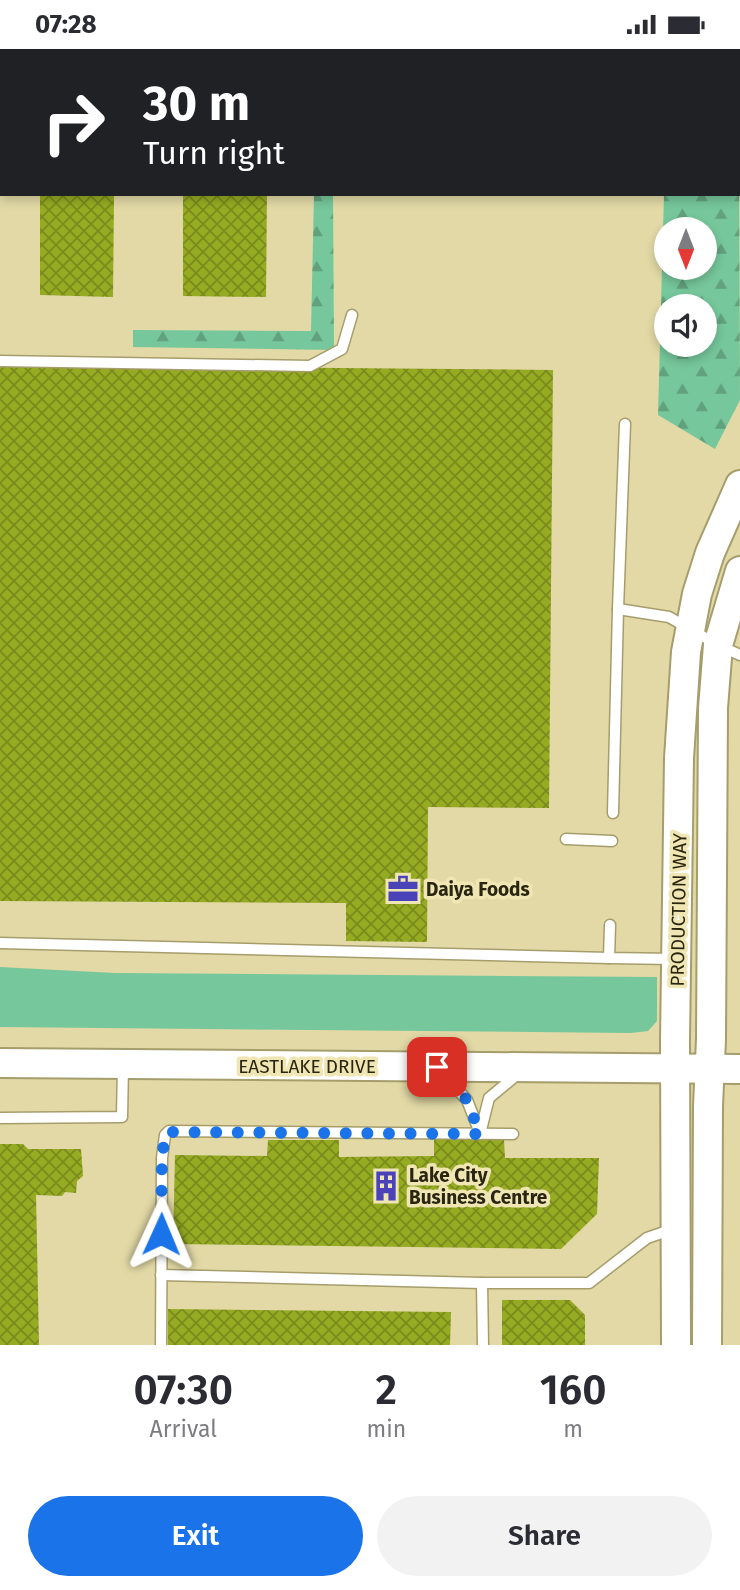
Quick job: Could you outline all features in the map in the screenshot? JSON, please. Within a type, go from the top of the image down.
[{"type":"street","name":"PRODUCTION WAY","points":[[676,1345],[679,758],[686,652],[710,553],[740,485]]},
{"type":"street","name":"PRODUCTION WAY","points":[[707,1345],[713,708],[733,649],[740,571]]},
{"type":"street","name":"EASTLAKE DRIVE","points":[[0,1063],[740,1069]]},
{"type":"lane","points":[[0,361],[310,366],[342,349],[352,315]]},
{"type":"lane","points":[[613,813],[625,424]]},
{"type":"lane","points":[[618,609],[669,617],[733,649]]},
{"type":"lane","points":[[566,839],[612,841]]},
{"type":"lane","points":[[610,925],[610,958]]},
{"type":"lane","points":[[0,943],[677,959]]},
{"type":"lane","points":[[0,1118],[122,1117],[123,1064]]},
{"type":"lane","points":[[437,1067],[467,1100],[480,1134]]},
{"type":"lane","points":[[480,1134],[489,1098],[526,1067]]},
{"type":"lane","points":[[161,1345],[162,1158],[165,1135],[170,1132],[513,1134]]},
{"type":"lane","points":[[161,1275],[589,1283],[648,1238],[677,1228]]},
{"type":"lane","points":[[482,1283],[482,1345]]},
{"type":"green space","points":[[314,196],[333,196],[334,350],[133,347],[133,330],[311,331]]},
{"type":"green space","points":[[664,196],[739,196],[740,400],[715,449],[658,415],[660,357],[717,357],[717,294],[661,294],[662,280],[718,280],[718,217],[663,217]]},
{"type":"green space","points":[[0,967],[115,973],[657,977],[657,1021],[648,1031],[631,1033],[0,1027]]},
{"type":"building","points":[[40,196],[114,196],[113,297],[40,295]]},
{"type":"building","points":[[183,196],[267,196],[266,297],[183,296]]},
{"type":"building","points":[[0,365],[553,370],[549,808],[428,807],[427,942],[346,941],[346,903],[0,901]]},
{"type":"building","name":"Lake City Business Centre","points":[[434,1139],[504,1140],[505,1158],[599,1158],[597,1214],[561,1249],[173,1244],[175,1155],[267,1156],[268,1140],[339,1140],[339,1157],[434,1156]]},
{"type":"building","points":[[0,1144],[23,1144],[28,1149],[81,1149],[83,1176],[77,1181],[76,1193],[65,1192],[62,1196],[36,1195],[39,1345],[0,1345]]},
{"type":"building","points":[[502,1300],[570,1300],[585,1315],[585,1345],[502,1345]]},
{"type":"building","points":[[168,1309],[451,1312],[450,1345],[168,1345]]},
{"type":"place","name":"Daiya Foods","points":[[403,889]]},
{"type":"place","name":"Lake City Business Centre","points":[[386,1186]]},
{"type":"route","points":[[161,1234],[165,1135],[170,1132],[480,1134],[467,1100],[437,1067]]}]
